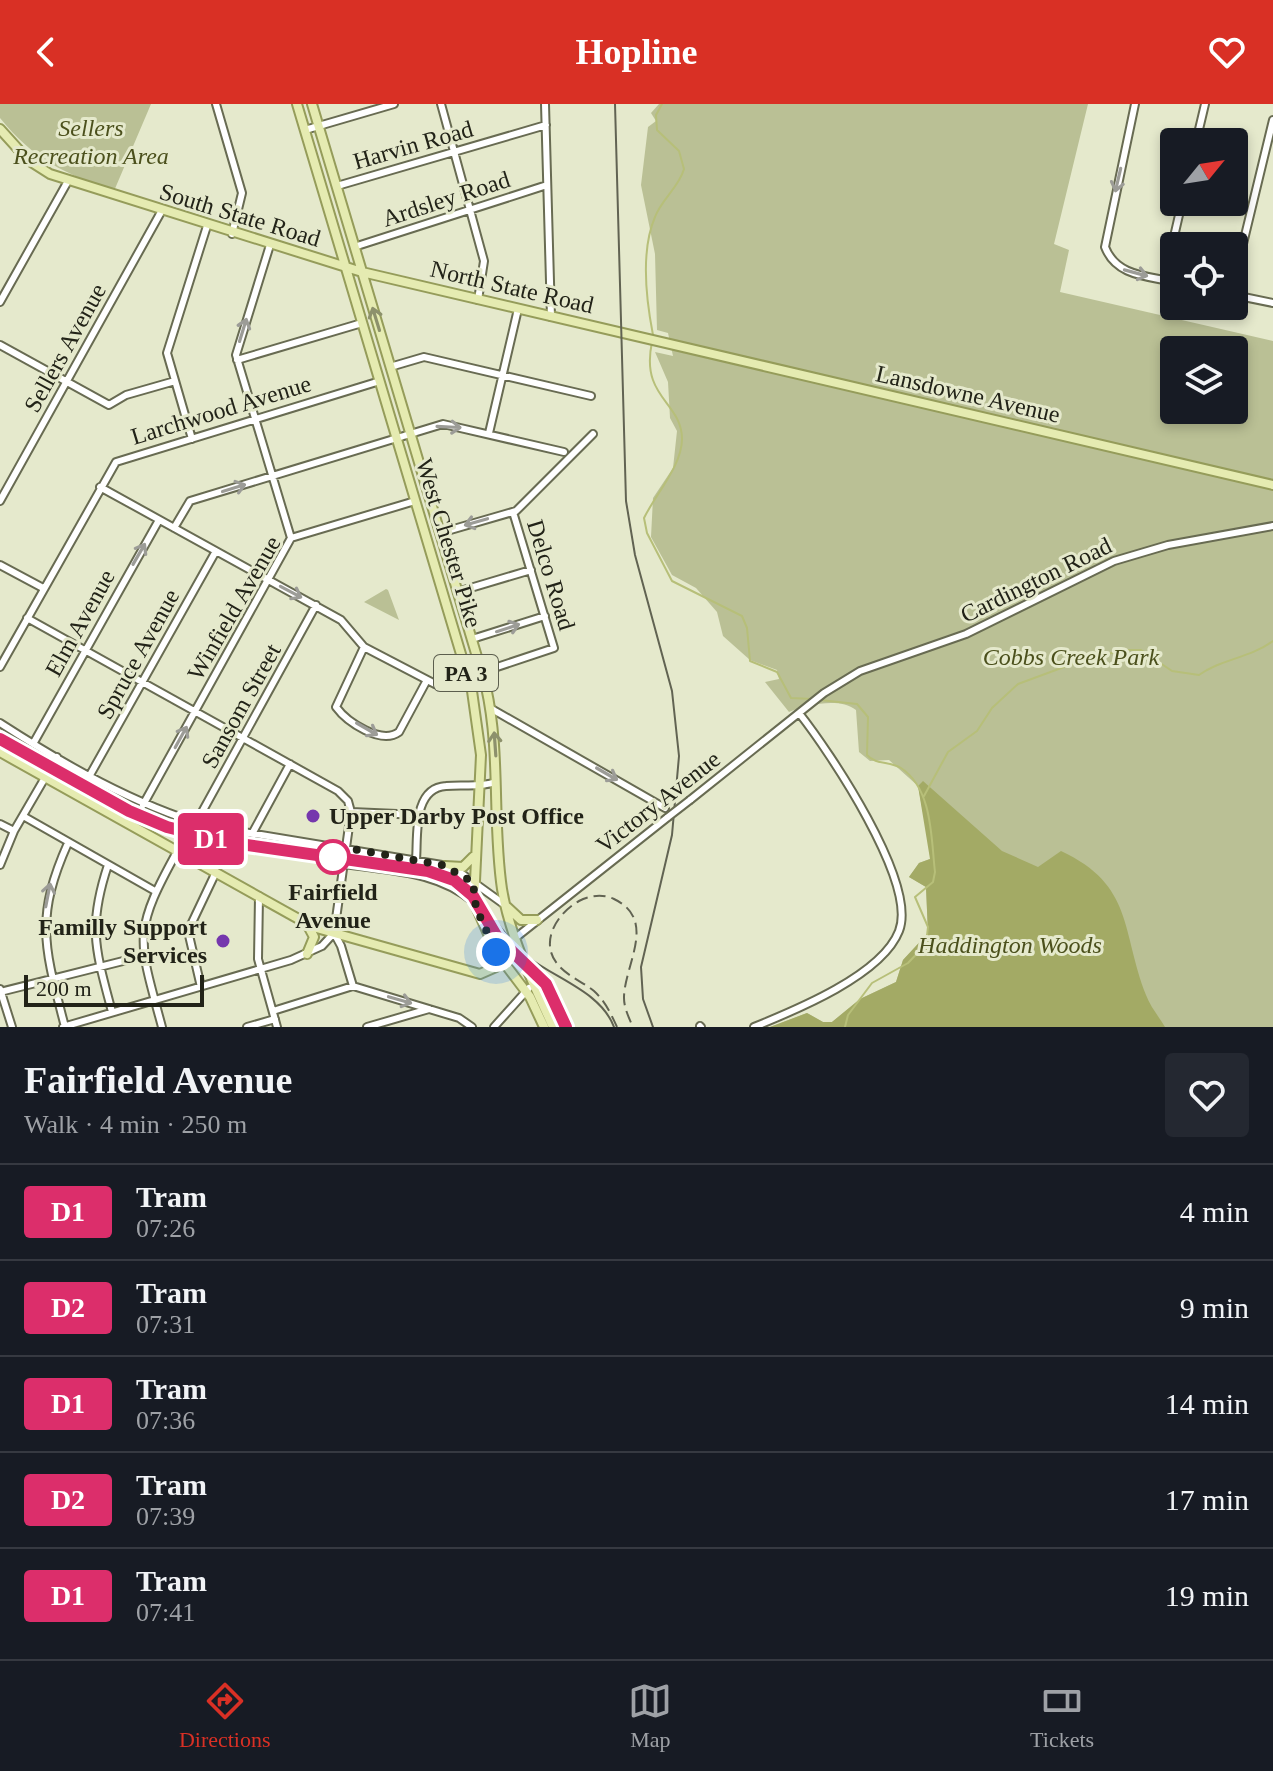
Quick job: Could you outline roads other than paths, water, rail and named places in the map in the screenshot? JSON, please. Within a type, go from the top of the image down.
[{"type":"main road","name":"West Chester Pike","points":[[297,104],[467,677],[481,744],[474,902],[500,960],[525,991]]},
{"type":"main road","name":"West Chester Pike","points":[[312,104],[481,672],[490,708],[505,905],[514,939],[535,986]]},
{"type":"main road","name":"South State Road","points":[[0,129],[28,160],[68,181],[362,272]]},
{"type":"main road","name":"North State Road","points":[[362,272],[657,342]]},
{"type":"main road","name":"Lansdowne Avenue","points":[[657,342],[1273,485]]},
{"type":"main road","points":[[433,561],[447,557]]},
{"type":"main road","points":[[0,752],[307,924],[477,974],[489,973],[514,939]]},
{"type":"main road","points":[[445,866],[465,866],[475,852]]},
{"type":"main road","points":[[505,905],[521,920],[537,920]]},
{"type":"main road","points":[[307,924],[314,940],[307,954]]},
{"type":"main road","name":"PA 3","points":[[535,986],[553,1027]]},
{"type":"main road","name":"PA 3","points":[[525,991],[544,1027]]},
{"type":"street","points":[[216,104],[242,193],[232,234]]},
{"type":"street","points":[[305,130],[394,104]]},
{"type":"street","points":[[441,104],[484,261],[478,300]]},
{"type":"street","points":[[545,104],[551,317]]},
{"type":"street","points":[[1135,104],[1105,234],[1105,247],[1111,260],[1124,270],[1160,279]]},
{"type":"street","points":[[1199,128],[1205,104]]},
{"type":"street","points":[[1246,232],[1273,120]]},
{"type":"street","name":"Harvin Road","points":[[337,186],[546,125]]},
{"type":"street","points":[[0,302],[68,181]]},
{"type":"street","name":"Ardsley Road","points":[[354,247],[547,185]]},
{"type":"street","name":"Sellers Avenue","points":[[0,501],[161,212]]},
{"type":"street","points":[[192,439],[167,353],[207,226]]},
{"type":"street","points":[[270,245],[237,360],[291,538]]},
{"type":"street","points":[[1248,298],[1273,303]]},
{"type":"street","points":[[489,433],[518,309]]},
{"type":"street","points":[[237,360],[362,323]]},
{"type":"street","points":[[0,345],[111,405],[126,395],[175,381]]},
{"type":"street","points":[[390,367],[424,357],[591,396]]},
{"type":"street","name":"Larchwood Avenue","points":[[0,667],[100,487],[120,460],[380,381]]},
{"type":"street","points":[[174,528],[190,501],[443,424],[564,452]]},
{"type":"street","points":[[440,533],[513,512],[593,434]]},
{"type":"street","points":[[100,487],[316,605],[341,620],[364,647],[435,684],[481,672]]},
{"type":"street","name":"Winfield Avenue","points":[[143,805],[291,538],[415,501]]},
{"type":"street","name":"Delco Road","points":[[481,672],[554,648],[513,512]]},
{"type":"street","name":"Elm Avenue","points":[[33,744],[159,520]]},
{"type":"street","name":"Cardington Road","points":[[824,693],[877,663],[990,624],[1102,565],[1168,545],[1273,526]]},
{"type":"street","name":"Spruce Avenue","points":[[90,775],[216,551]]},
{"type":"street","points":[[0,565],[43,588]]},
{"type":"street","points":[[457,592],[531,570]]},
{"type":"street","name":"Sansom Street","points":[[196,823],[316,605]]},
{"type":"street","points":[[472,639],[545,616]]},
{"type":"street","points":[[27,618],[338,791],[348,801],[351,812],[334,933],[322,946],[260,969],[64,1027],[46,954],[44,914],[50,882],[68,843]]},
{"type":"street","points":[[364,647],[336,707],[342,715],[380,737],[391,738],[399,732],[427,680]]},
{"type":"street","name":"Victory Avenue","points":[[514,939],[824,693]]},
{"type":"street","points":[[490,708],[665,808],[671,815]]},
{"type":"street","points":[[754,1027],[838,989],[890,946],[902,921],[897,892],[869,818],[802,711]]},
{"type":"street","points":[[0,723],[143,805],[196,823],[445,866],[505,905]]},
{"type":"street","points":[[0,865],[14,831],[57,757]]},
{"type":"street","points":[[252,834],[290,764]]},
{"type":"street","points":[[416,860],[420,815],[425,798],[436,788],[480,788],[497,782]]},
{"type":"street","points":[[351,812],[420,815]]},
{"type":"street","points":[[23,816],[155,891]]},
{"type":"street","points":[[0,824],[14,831]]},
{"type":"street","points":[[162,1027],[143,956],[143,921],[155,891],[178,850]]},
{"type":"street","points":[[345,864],[432,877],[454,886],[474,902]]},
{"type":"street","points":[[108,865],[94,917],[93,936],[112,1012]]},
{"type":"street","points":[[201,987],[188,931],[216,872]]},
{"type":"street","points":[[259,896],[257,933],[260,969],[275,1019]]},
{"type":"street","points":[[334,933],[353,986]]},
{"type":"street","points":[[12,1027],[0,991],[53,981],[143,956]]},
{"type":"street","points":[[247,1027],[275,1019],[353,986],[430,1009],[472,1027]]},
{"type":"street","points":[[494,1027],[525,991],[535,986]]},
{"type":"street","points":[[367,1027],[430,1009]]},
{"type":"waterway","points":[[653,335],[647,291],[647,245],[658,211],[684,169],[679,151],[657,130],[656,115],[662,104]]},
{"type":"waterway","points":[[652,342],[652,376],[656,388],[676,416],[682,439],[678,460],[644,518],[647,533],[672,581],[742,616],[747,628],[750,661],[777,672],[791,698],[813,699]]},
{"type":"waterway","points":[[924,796],[948,752],[977,731],[992,708],[1018,684],[1091,657],[1127,650],[1141,650],[1172,671],[1199,675],[1273,641]]},
{"type":"waterway","points":[[820,700],[857,704],[868,717],[867,755],[901,768],[919,788],[931,830],[935,872],[933,882],[915,897],[928,927],[926,944],[908,963],[872,983],[848,1015],[845,1027]]},
{"type":"tram line","points":[[615,104],[626,501],[635,555],[672,691],[679,756],[672,835],[641,967],[643,999],[653,1027]]},
{"type":"tram line","points":[[0,735],[103,795],[168,824],[236,842],[411,865],[445,873],[470,890],[528,957],[599,1004],[614,1027]]},
{"type":"tram line","name":"D1","points":[[0,739],[129,811],[167,827],[209,839],[428,871],[454,880],[479,903],[497,937],[544,982],[566,1027]]},
{"type":"tram line","points":[[530,968],[547,986],[566,1027]]},
{"type":"railway","points":[[617,1027],[601,999],[559,966],[550,948],[550,938],[557,921],[571,906],[592,896],[614,899],[627,908],[634,919],[636,944],[624,998],[633,1027]]},
{"type":"place","name":"Upper Darby Post Office","points":[[313,816]]},
{"type":"place","name":"Fairfield Avenue","points":[[333,857]]},
{"type":"place","name":"Familly Support Services","points":[[223,941]]},
{"type":"park label","name":"Sellers Recreation Area","points":[[91,142]]},
{"type":"park label","name":"Cobbs Creek Park","points":[[1071,657]]},
{"type":"park label","name":"Haddington Woods","points":[[1010,945]]}]
